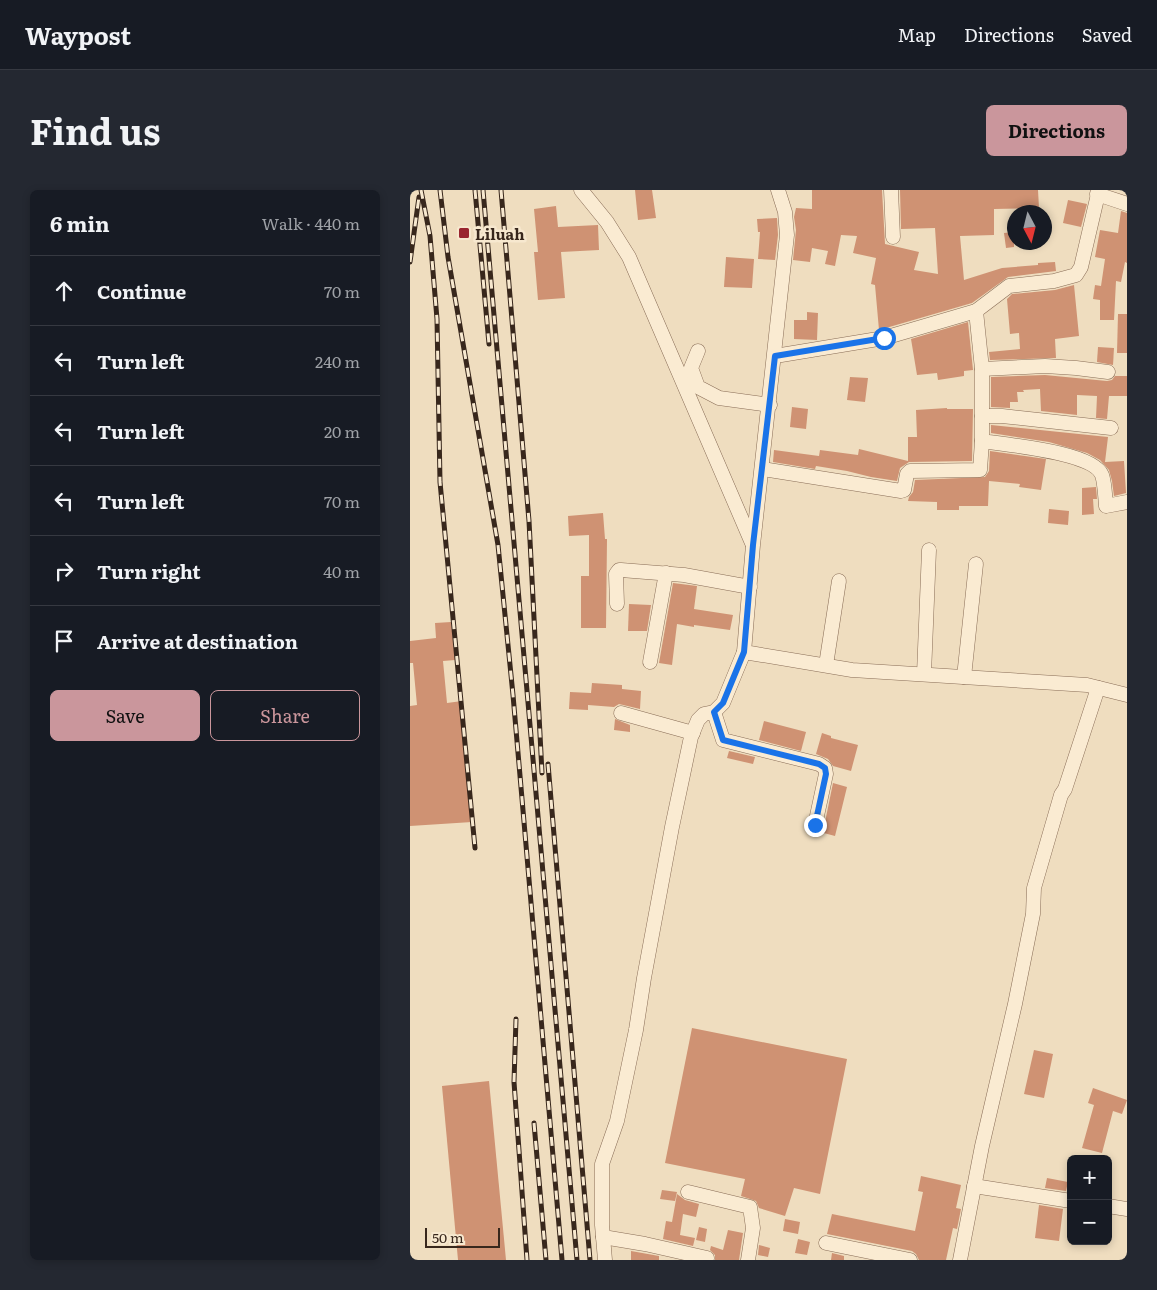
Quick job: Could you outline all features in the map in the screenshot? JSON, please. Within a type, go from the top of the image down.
[{"type":"street","points":[[581,190],[607,222],[629,257],[753,545]]},
{"type":"street","points":[[605,1260],[602,1164],[617,1121],[636,1030],[672,827],[693,733],[698,720],[704,714],[714,712],[723,703],[744,652],[753,545],[770,405],[787,235],[785,212],[778,190]]},
{"type":"street","points":[[891,190],[892,237]]},
{"type":"street","points":[[775,356],[884,338],[976,311],[1009,286],[1054,281],[1076,275],[1081,267],[1098,192],[1127,204]]},
{"type":"street","points":[[762,469],[901,491],[904,490],[907,474],[910,471],[980,470],[982,369],[976,311]]},
{"type":"street","points":[[698,351],[691,368],[698,386],[719,398],[770,405]]},
{"type":"street","points":[[982,369],[1044,366],[1108,372]]},
{"type":"street","points":[[982,416],[1002,416],[1111,428]]},
{"type":"street","points":[[982,441],[1072,455],[1096,466],[1102,475],[1106,506],[1127,502]]},
{"type":"street","points":[[924,674],[929,550]]},
{"type":"street","points":[[964,677],[976,564]]},
{"type":"street","points":[[617,604],[616,574],[618,570],[684,575],[750,587]]},
{"type":"street","points":[[650,662],[666,573]]},
{"type":"street","points":[[826,666],[839,581]]},
{"type":"street","points":[[744,652],[852,670],[1087,685],[1127,695]]},
{"type":"street","points":[[960,1260],[982,1146],[1015,1004],[1033,914],[1034,888],[1061,795],[1098,688]]},
{"type":"street","points":[[714,712],[723,740],[819,764],[825,768],[826,774],[815,825]]},
{"type":"street","points":[[621,713],[693,733]]},
{"type":"street","points":[[974,1186],[1067,1200]]},
{"type":"street","points":[[688,1192],[750,1207],[753,1228],[748,1260]]},
{"type":"street","points":[[1112,1207],[1127,1209]]},
{"type":"street","points":[[603,1238],[645,1244],[708,1258]]},
{"type":"street","points":[[826,1243],[910,1260]]},
{"type":"building","points":[[635,190],[652,190],[656,218],[638,220]]},
{"type":"building","points":[[812,190],[882,190],[885,244],[919,252],[914,270],[938,274],[935,228],[901,229],[900,190],[1038,190],[1039,205],[1007,205],[1007,209],[994,209],[994,235],[960,236],[964,280],[1002,268],[1038,265],[1038,263],[1055,262],[1056,271],[1008,277],[972,303],[879,330],[875,285],[871,284],[876,258],[853,253],[857,236],[841,235],[835,266],[825,264],[828,251],[812,248],[810,262],[793,260],[796,208],[812,209]]},
{"type":"building","points":[[1068,200],[1087,204],[1081,227],[1063,223]]},
{"type":"building","points":[[556,206],[558,227],[598,225],[599,250],[561,252],[565,298],[538,300],[534,252],[538,252],[534,209]]},
{"type":"building","points":[[1121,211],[1127,213],[1127,263],[1125,262],[1121,282],[1116,281],[1114,320],[1100,320],[1100,300],[1093,299],[1095,285],[1101,286],[1105,259],[1095,257],[1100,230],[1118,233]]},
{"type":"building","points":[[777,218],[778,235],[775,260],[758,259],[760,232],[758,232],[757,219]]},
{"type":"building","points":[[1004,233],[1007,233],[1007,248],[1006,248]]},
{"type":"building","points":[[726,257],[754,259],[752,288],[724,287]]},
{"type":"building","points":[[1074,285],[1079,336],[1055,339],[1056,358],[990,360],[989,352],[1020,349],[1019,333],[1010,334],[1007,299],[1012,294],[1055,290]]},
{"type":"building","points":[[807,312],[818,313],[817,340],[794,339],[794,320],[807,320]]},
{"type":"building","points":[[1118,314],[1127,314],[1127,353],[1117,353]]},
{"type":"building","points":[[968,322],[973,370],[964,371],[964,376],[938,380],[937,373],[917,375],[911,339]]},
{"type":"building","points":[[1098,347],[1114,348],[1113,365],[1097,362]]},
{"type":"building","points":[[1045,375],[1107,381],[1112,380],[1115,376],[1127,376],[1127,396],[1109,396],[1107,419],[1096,418],[1097,396],[1077,395],[1077,415],[1041,411],[1040,389],[1017,392],[1018,402],[1010,402],[1010,408],[991,407],[991,377]]},
{"type":"building","points":[[850,377],[868,378],[865,402],[847,400]]},
{"type":"building","points":[[792,407],[808,409],[806,429],[790,427]]},
{"type":"building","points":[[973,409],[972,461],[909,462],[900,468],[897,481],[816,466],[815,469],[773,462],[774,450],[819,456],[820,450],[858,455],[859,449],[908,461],[908,437],[917,437],[916,410]]},
{"type":"building","points":[[991,425],[1108,437],[1105,462],[1124,461],[1126,493],[1114,496],[1109,470],[1100,460],[1087,453],[1049,442],[991,433]]},
{"type":"building","points":[[990,451],[1046,459],[1041,490],[1019,487],[1020,484],[989,481],[988,506],[959,506],[959,510],[937,510],[937,502],[908,501],[913,492],[915,480],[985,477],[989,471]]},
{"type":"building","points":[[1096,487],[1097,499],[1093,499],[1094,514],[1082,515],[1082,488]]},
{"type":"building","points":[[1049,509],[1069,511],[1068,525],[1048,523]]},
{"type":"building","points":[[603,513],[605,539],[607,539],[606,628],[581,628],[581,576],[589,576],[589,535],[569,536],[568,516]]},
{"type":"building","points":[[673,583],[697,586],[694,609],[733,615],[730,630],[677,624],[672,665],[659,663]]},
{"type":"building","points":[[629,604],[651,605],[647,631],[628,631]]},
{"type":"building","points":[[451,622],[455,660],[443,661],[447,703],[462,701],[472,822],[410,826],[410,706],[417,705],[413,663],[410,663],[410,641],[436,638],[435,623]]},
{"type":"building","points":[[592,683],[622,685],[622,689],[641,691],[640,709],[619,704],[614,707],[588,705],[588,710],[569,709],[570,692],[591,693]]},
{"type":"building","points":[[615,719],[630,725],[630,732],[614,730]]},
{"type":"building","points":[[764,721],[806,732],[801,751],[759,740]]},
{"type":"building","points":[[822,733],[831,736],[831,738],[858,745],[851,771],[833,766],[828,759],[816,754]]},
{"type":"building","points":[[729,751],[755,757],[753,764],[727,758]]},
{"type":"building","points":[[833,783],[847,787],[835,836],[820,832],[824,827]]},
{"type":"building","points":[[692,1028],[847,1059],[820,1194],[794,1188],[785,1216],[759,1208],[756,1201],[741,1196],[745,1179],[665,1163]]},
{"type":"building","points":[[1034,1050],[1053,1054],[1044,1098],[1024,1094]]},
{"type":"building","points":[[489,1081],[506,1260],[458,1260],[442,1086]]},
{"type":"building","points":[[1093,1088],[1127,1100],[1122,1114],[1113,1111],[1102,1153],[1082,1148],[1094,1105],[1088,1103]]},
{"type":"building","points":[[921,1176],[961,1185],[956,1208],[961,1209],[957,1229],[953,1228],[946,1260],[919,1260],[912,1251],[827,1234],[832,1214],[915,1231],[923,1192],[918,1191]]},
{"type":"building","points":[[1047,1178],[1067,1182],[1066,1191],[1045,1188]]},
{"type":"building","points":[[662,1190],[677,1192],[675,1201],[660,1199]]},
{"type":"building","points":[[677,1194],[685,1200],[699,1204],[696,1217],[683,1214],[680,1235],[695,1238],[693,1246],[663,1239],[666,1221],[672,1222]]},
{"type":"building","points":[[1039,1205],[1063,1209],[1059,1241],[1035,1238]]},
{"type":"building","points":[[785,1219],[800,1222],[798,1234],[783,1231]]},
{"type":"building","points":[[699,1227],[707,1229],[705,1242],[696,1240]]},
{"type":"building","points":[[728,1230],[743,1233],[739,1260],[715,1260],[715,1255],[710,1250],[711,1246],[723,1250]]},
{"type":"building","points":[[798,1239],[810,1242],[807,1255],[795,1253]]},
{"type":"building","points":[[759,1245],[770,1248],[768,1257],[758,1255]]},
{"type":"building","points":[[631,1251],[659,1256],[659,1260],[631,1260]]},
{"type":"building","points":[[832,1253],[844,1256],[844,1260],[831,1260]]},
{"type":"railway","points":[[421,190],[430,236],[437,319],[440,482],[475,848]]},
{"type":"railway","points":[[440,190],[448,257],[498,545],[513,695],[562,1260]]},
{"type":"railway","points":[[475,190],[489,344]]},
{"type":"railway","points":[[483,190],[577,1260]]},
{"type":"railway","points":[[501,190],[529,521],[542,773]]},
{"type":"railway","points":[[410,262],[419,197]]},
{"type":"railway","points":[[548,764],[590,1260]]},
{"type":"railway","points":[[516,1019],[514,1082],[527,1260]]},
{"type":"railway","points":[[534,1123],[546,1260]]},
{"type":"place","name":"Liluah","points":[[464,233]]},
{"type":"route","points":[[815,825],[826,774],[825,768],[819,764],[723,740],[714,712],[723,703],[744,652],[753,545],[775,356],[884,338]]}]
